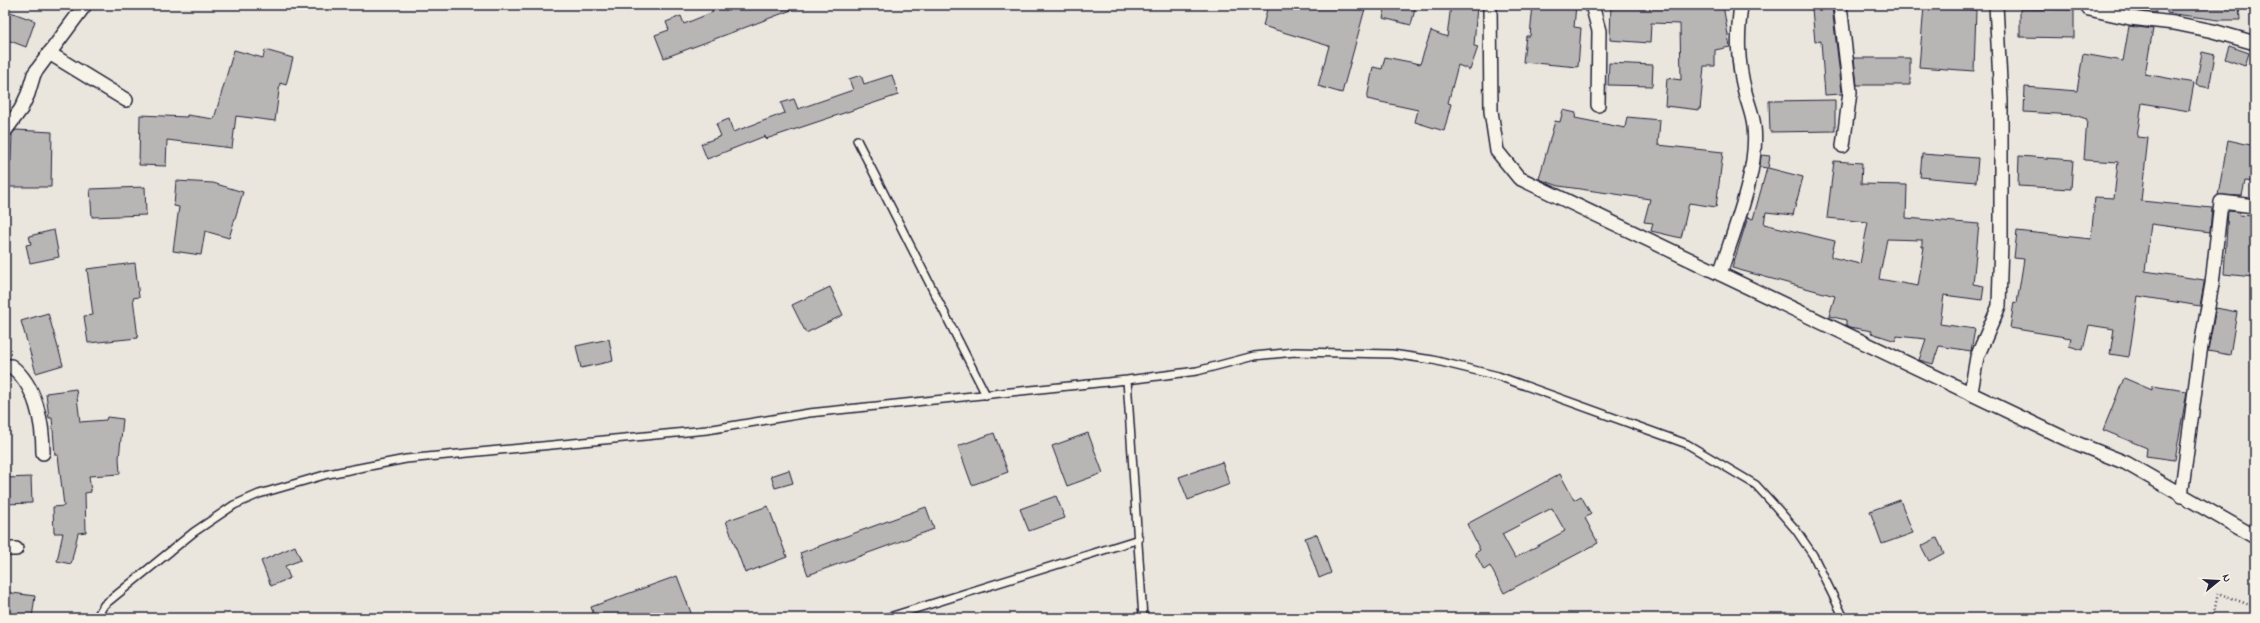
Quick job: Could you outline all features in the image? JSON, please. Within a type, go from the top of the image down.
[{"type":"street","points":[[5,131],[21,109],[28,94],[34,74],[85,5]]},
{"type":"street","points":[[1490,5],[1491,111],[1497,151],[1519,178],[1971,392],[2066,439],[2126,463],[2181,496],[2255,537]]},
{"type":"street","points":[[1592,5],[1599,31],[1598,105]]},
{"type":"street","points":[[1720,274],[1751,169],[1755,146],[1754,127],[1745,92],[1737,44],[1740,5]]},
{"type":"street","points":[[1840,5],[1850,92],[1843,146]]},
{"type":"street","points":[[1971,392],[1976,357],[1999,306],[2001,241],[2001,100],[1996,5]]},
{"type":"street","points":[[2088,5],[2089,10],[2130,18],[2174,23],[2213,31],[2255,43]]},
{"type":"street","points":[[49,53],[126,100]]},
{"type":"street","points":[[2181,496],[2200,352],[2212,284],[2221,202],[2255,206]]},
{"type":"street","points":[[5,367],[11,366],[28,382],[39,417],[43,453]]},
{"type":"lane","points":[[858,140],[986,395]]},
{"type":"lane","points":[[96,618],[104,605],[188,536],[234,505],[259,494],[328,474],[406,459],[707,430],[809,413],[1127,380],[1197,371],[1254,356],[1295,352],[1392,354],[1433,360],[1498,376],[1687,444],[1756,485],[1796,530],[1813,555],[1844,618]]},
{"type":"lane","points":[[1127,380],[1139,539],[1143,618]]},
{"type":"lane","points":[[886,618],[1139,539]]},
{"type":"path","points":[[2213,618],[2218,593],[2255,607]]},
{"type":"building","points":[[710,5],[802,6],[664,58],[655,35],[669,30],[666,22],[681,16],[684,24],[713,12]]},
{"type":"building","points":[[1268,5],[1366,5],[1342,93],[1318,86],[1329,46],[1263,26]]},
{"type":"building","points":[[1386,5],[1416,5],[1411,25],[1383,18]]},
{"type":"building","points":[[1451,5],[1477,5],[1474,46],[1478,47],[1470,70],[1458,65],[1448,103],[1451,104],[1444,131],[1415,122],[1418,110],[1367,99],[1373,67],[1382,69],[1385,57],[1420,64],[1431,31],[1447,37]]},
{"type":"building","points":[[1533,5],[1576,5],[1574,27],[1581,28],[1578,67],[1523,62],[1526,36],[1530,36]]},
{"type":"building","points":[[1611,5],[1723,5],[1730,47],[1715,50],[1715,66],[1704,66],[1700,110],[1665,106],[1667,78],[1681,80],[1680,24],[1651,23],[1650,43],[1610,40]]},
{"type":"building","points":[[2133,5],[2157,5],[2156,13],[2132,10]]},
{"type":"building","points":[[2167,5],[2239,5],[2240,20],[2219,20],[2167,13]]},
{"type":"building","points":[[1924,6],[1976,10],[1974,71],[1919,67]]},
{"type":"building","points":[[1832,7],[1842,94],[1825,95],[1821,41],[1815,42],[1812,9]]},
{"type":"building","points":[[2020,9],[2074,10],[2074,38],[2020,37]]},
{"type":"building","points":[[5,10],[35,21],[26,47],[5,39]]},
{"type":"building","points":[[2129,26],[2153,29],[2145,74],[2194,83],[2189,111],[2142,103],[2137,137],[2148,138],[2141,201],[2212,208],[2210,232],[2151,224],[2145,271],[2204,280],[2204,283],[2200,306],[2138,296],[2129,357],[2110,354],[2114,329],[2089,325],[2083,350],[2069,346],[2071,338],[2010,328],[2014,302],[2017,303],[2024,259],[2014,258],[2017,231],[2091,239],[2095,197],[2114,198],[2118,162],[2084,160],[2087,119],[2074,115],[2024,112],[2025,87],[2077,91],[2083,54],[2123,61]]},
{"type":"building","points":[[2229,46],[2249,53],[2245,66],[2225,59]]},
{"type":"building","points":[[234,50],[263,58],[265,50],[293,58],[286,85],[280,83],[275,121],[236,116],[232,148],[167,140],[166,166],[139,165],[140,115],[187,117],[187,115],[214,119]]},
{"type":"building","points":[[2202,52],[2215,55],[2209,88],[2196,85]]},
{"type":"building","points":[[1854,58],[1910,58],[1910,85],[1857,85]]},
{"type":"building","points":[[1609,63],[1653,65],[1652,86],[1608,85]]},
{"type":"building","points":[[861,75],[864,84],[892,75],[898,95],[766,139],[765,136],[707,159],[701,144],[721,136],[716,124],[729,119],[733,132],[785,113],[781,103],[794,99],[798,109],[853,90],[849,79]]},
{"type":"building","points":[[1835,100],[1835,131],[1770,132],[1769,101]]},
{"type":"building","points":[[1563,110],[1576,113],[1575,118],[1625,128],[1627,117],[1660,120],[1658,145],[1723,152],[1716,207],[1689,203],[1681,238],[1651,231],[1653,223],[1644,222],[1650,199],[1559,186],[1539,179],[1555,121],[1560,122]]},
{"type":"building","points":[[16,130],[52,132],[51,187],[5,187],[5,161],[11,161],[12,134]]},
{"type":"building","points":[[2228,140],[2255,146],[2254,182],[2245,181],[2242,196],[2218,195]]},
{"type":"building","points":[[1922,154],[1978,158],[1976,182],[1920,177]]},
{"type":"building","points":[[1761,155],[1770,156],[1768,168],[1803,177],[1793,215],[1766,212],[1764,224],[1835,241],[1831,257],[1860,264],[1868,222],[1827,218],[1834,161],[1862,163],[1861,184],[1907,185],[1906,218],[1979,224],[1973,284],[1984,286],[1982,300],[1944,295],[1940,324],[1975,329],[1971,351],[1939,346],[1933,364],[1919,360],[1926,339],[1897,336],[1896,341],[1871,333],[1872,331],[1849,327],[1846,325],[1846,320],[1829,316],[1835,296],[1732,268],[1748,217],[1753,219],[1767,168],[1760,167]],"holes":[[[1887,239],[1922,240],[1922,247],[1924,247],[1918,286],[1879,279]]]},
{"type":"building","points":[[2019,156],[2073,160],[2071,189],[2018,186]]},
{"type":"building","points":[[176,181],[213,183],[243,192],[229,238],[205,231],[201,255],[173,251],[179,207],[174,206]]},
{"type":"building","points":[[145,187],[146,215],[92,217],[90,189]]},
{"type":"building","points":[[2228,211],[2240,212],[2239,215],[2255,216],[2253,277],[2224,274]]},
{"type":"building","points":[[54,230],[59,257],[30,263],[26,245],[31,244],[29,236]]},
{"type":"building","points":[[135,263],[139,297],[133,298],[138,338],[88,343],[84,316],[93,315],[87,269]]},
{"type":"building","points":[[830,287],[843,315],[806,333],[792,305]]},
{"type":"building","points":[[2216,308],[2237,312],[2230,355],[2208,351]]},
{"type":"building","points":[[48,313],[63,365],[36,373],[21,321]]},
{"type":"building","points":[[609,339],[613,361],[581,368],[576,346]]},
{"type":"building","points":[[2124,378],[2152,390],[2152,386],[2187,391],[2175,460],[2146,456],[2147,448],[2103,430]]},
{"type":"building","points":[[76,389],[80,422],[106,420],[107,417],[123,419],[119,458],[120,474],[89,476],[91,492],[85,493],[86,532],[78,533],[71,564],[57,561],[63,533],[54,533],[53,507],[64,506],[58,455],[55,455],[52,418],[49,418],[46,393]]},
{"type":"building","points":[[994,433],[1008,472],[972,485],[958,446]]},
{"type":"building","points":[[1088,433],[1103,473],[1067,486],[1052,446]]},
{"type":"building","points":[[1222,462],[1230,484],[1188,500],[1179,477]]},
{"type":"building","points":[[789,470],[793,483],[775,488],[771,476]]},
{"type":"building","points":[[1560,474],[1574,500],[1581,496],[1591,514],[1585,518],[1598,543],[1504,593],[1490,566],[1484,570],[1475,553],[1480,550],[1467,524]],"holes":[[[1552,508],[1565,531],[1515,558],[1502,534]]]},
{"type":"building","points":[[31,477],[32,503],[5,504],[5,478]]},
{"type":"building","points":[[1056,496],[1065,518],[1029,531],[1020,509]]},
{"type":"building","points":[[1900,500],[1913,533],[1882,544],[1870,511]]},
{"type":"building","points":[[768,506],[787,557],[745,573],[726,521]]},
{"type":"building","points":[[926,507],[934,529],[808,575],[800,553]]},
{"type":"building","points":[[1317,534],[1331,573],[1319,578],[1305,538]]},
{"type":"building","points":[[1937,538],[1944,553],[1929,561],[1921,546]]},
{"type":"building","points":[[295,546],[301,560],[285,566],[290,578],[271,586],[261,561]]},
{"type":"building","points":[[677,576],[693,618],[595,618],[591,607]]},
{"type":"building","points":[[5,592],[35,596],[32,618],[5,618]]}]
